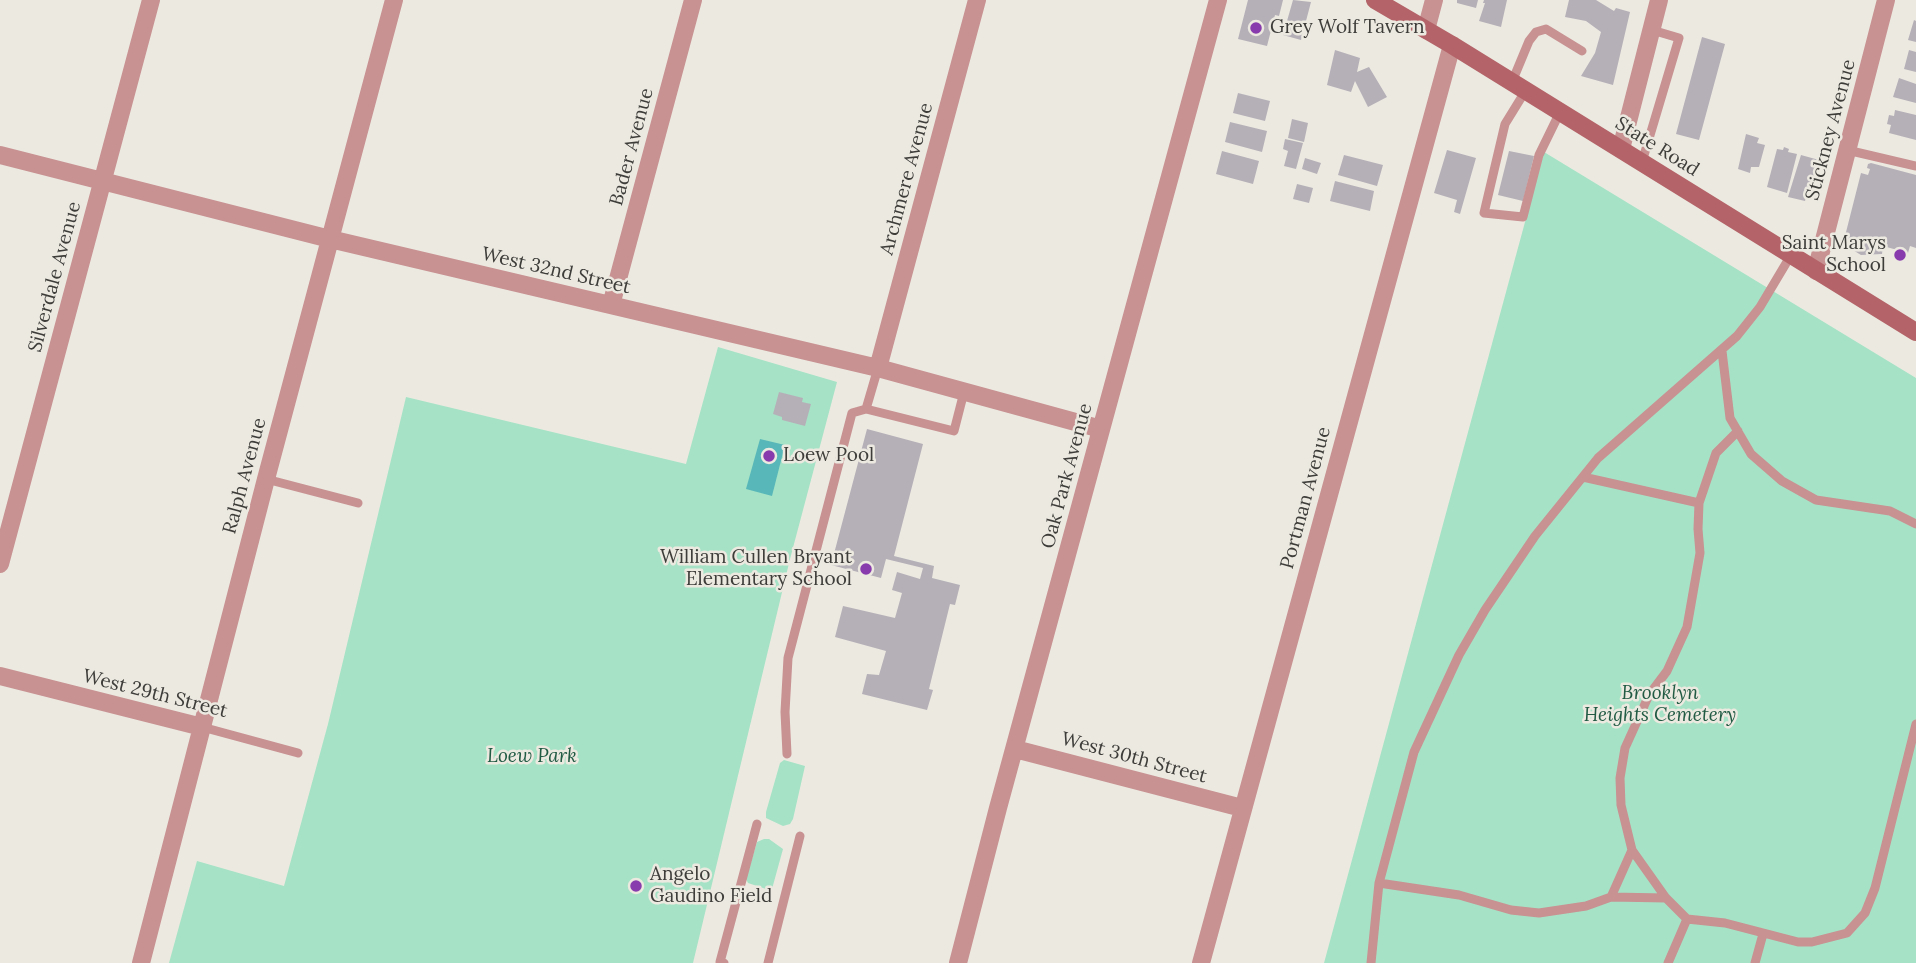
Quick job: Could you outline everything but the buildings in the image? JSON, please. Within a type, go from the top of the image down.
[{"type":"main road","name":"State Road","points":[[1376,0],[1916,332]]},
{"type":"street","name":"Silverdale Avenue","points":[[0,564],[151,0]]},
{"type":"street","name":"Ralph Avenue","points":[[141,963],[394,0]]},
{"type":"street","name":"Bader Avenue","points":[[611,305],[693,0]]},
{"type":"street","name":"Archmere Avenue","points":[[878,368],[977,0]]},
{"type":"street","name":"Oak Park Avenue","points":[[958,963],[1218,0]]},
{"type":"street","points":[[1426,30],[1434,0]]},
{"type":"street","points":[[1621,149],[1659,0]]},
{"type":"street","name":"Stickney Avenue","points":[[1816,271],[1886,0]]},
{"type":"street","name":"Portman Avenue","points":[[1201,963],[1452,45]]},
{"type":"street","name":"West 32nd Street","points":[[0,155],[330,239],[878,368],[1101,429]]},
{"type":"street","name":"West 29th Street","points":[[0,676],[202,727]]},
{"type":"street","name":"West 30th Street","points":[[1015,749],[1242,808]]},
{"type":"lane","points":[[1560,112],[1539,155],[1523,217],[1484,213],[1505,124],[1519,86],[1529,41],[1536,32],[1546,29],[1582,51]]},
{"type":"lane","points":[[1643,162],[1679,38],[1652,30]]},
{"type":"lane","points":[[1847,150],[1916,166]]},
{"type":"lane","points":[[1371,963],[1379,883],[1414,752],[1453,666],[1485,610],[1535,536],[1598,458],[1637,422],[1670,398],[1737,336],[1760,307],[1791,255]]},
{"type":"lane","points":[[1722,351],[1730,418],[1751,454],[1782,481],[1816,500],[1890,511],[1916,524]]},
{"type":"lane","points":[[866,409],[878,368]]},
{"type":"lane","points":[[787,754],[785,712],[788,658],[852,413],[866,409],[954,431],[964,392]]},
{"type":"lane","points":[[1738,431],[1716,453],[1699,503],[1700,553],[1687,626],[1667,671],[1650,695],[1625,748],[1620,778],[1621,805],[1632,850],[1665,898],[1687,919],[1725,923],[1798,942],[1812,942],[1847,933],[1865,913],[1875,888],[1916,724]]},
{"type":"lane","points":[[1583,477],[1699,503]]},
{"type":"lane","points":[[266,479],[358,503]]},
{"type":"lane","name":"West 29th Street","points":[[202,727],[298,753]]},
{"type":"lane","points":[[724,963],[720,962],[757,824]]},
{"type":"lane","points":[[768,963],[800,836]]},
{"type":"lane","points":[[1611,897],[1632,850]]},
{"type":"lane","points":[[1379,883],[1459,895],[1511,910],[1539,913],[1586,906],[1611,897],[1665,898]]},
{"type":"lane","points":[[1668,963],[1687,919]]},
{"type":"lane","points":[[1755,963],[1763,934]]},
{"type":"green space","name":"Brooklyn Heights Cemetery","points":[[1544,152],[1916,378],[1916,963],[1324,963]]},
{"type":"green space","name":"Loew Park","points":[[718,347],[837,382],[790,559],[693,963],[169,963],[197,861],[284,886],[328,724],[406,397],[686,464]]},
{"type":"green space","points":[[784,760],[805,766],[793,819],[790,824],[783,826],[766,818],[766,812],[780,763]]},
{"type":"green space","points":[[769,839],[783,849],[772,889],[748,883],[746,879],[757,842]]},
{"type":"water","name":"Loew Pool","points":[[760,439],[785,445],[772,496],[746,489]]},
{"type":"place","name":"Grey Wolf Tavern","points":[[1256,28]]},
{"type":"place","name":"Saint Marys School","points":[[1900,255]]},
{"type":"place","name":"Loew Pool","points":[[769,456]]},
{"type":"place","name":"William Cullen Bryant Elementary School","points":[[866,569]]},
{"type":"place","name":"Angelo Gaudino Field","points":[[636,886]]}]
